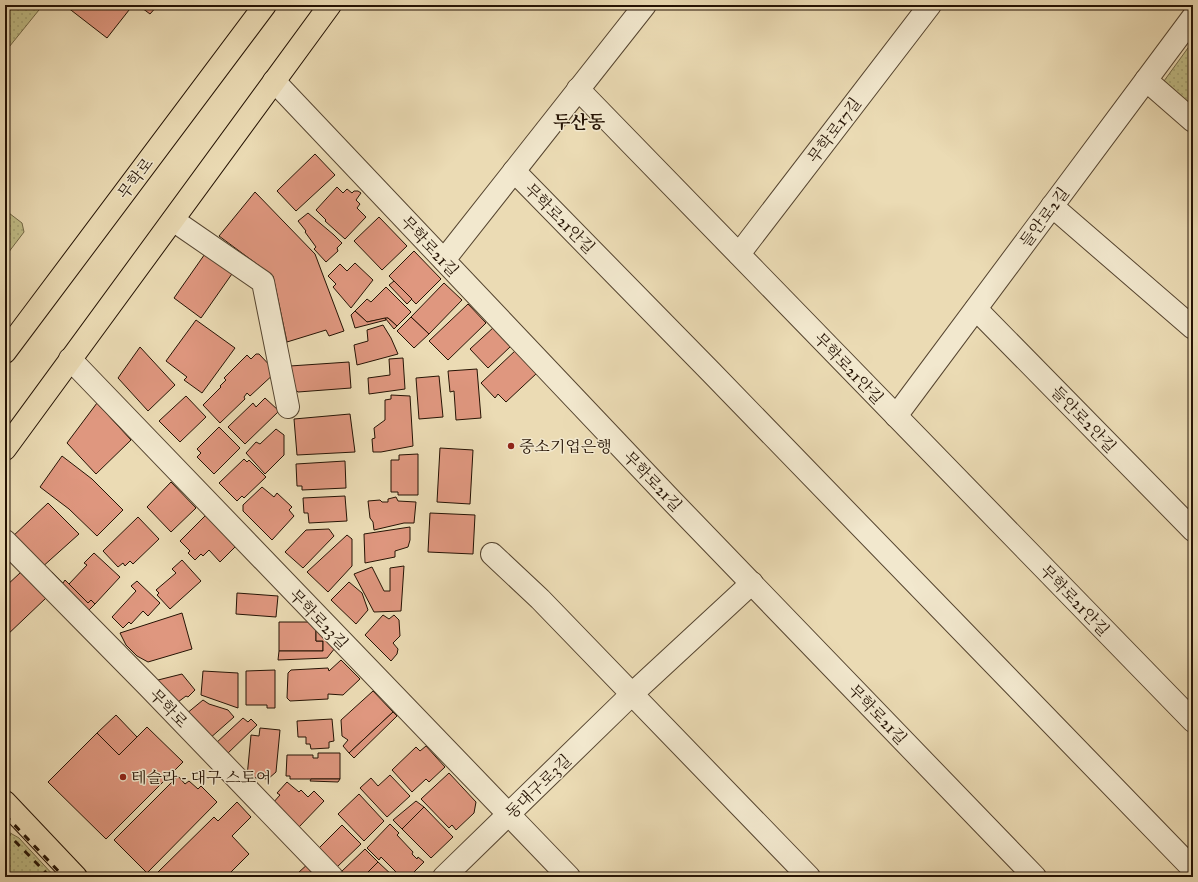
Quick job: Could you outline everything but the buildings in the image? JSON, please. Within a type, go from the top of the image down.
[{"type":"main road","name":"무학로","points":[[5,352],[265,5]]},
{"type":"main road","points":[[5,449],[330,5]]},
{"type":"main road","points":[[5,802],[76,877]]},
{"type":"main road","points":[[5,818],[19,821],[28,825]]},
{"type":"street","points":[[578,90],[645,5]]},
{"type":"street","name":"무학로17길","points":[[739,254],[930,5]]},
{"type":"street","name":"들안로2길","points":[[896,416],[1193,17]]},
{"type":"street","points":[[1146,80],[1193,121]]},
{"type":"street","name":"무학로21길","points":[[274,81],[752,583],[1035,877]]},
{"type":"street","name":"무학로21안길","points":[[444,260],[578,90],[1193,721]]},
{"type":"street","name":"무학로21안길","points":[[514,171],[1192,868]]},
{"type":"street","points":[[1052,206],[1193,328]]},
{"type":"street","points":[[173,220],[263,282],[288,407]]},
{"type":"street","name":"들안로2안길","points":[[976,309],[1193,530]]},
{"type":"street","name":"무학로23길","points":[[70,359],[569,877]]},
{"type":"street","name":"무학로","points":[[5,541],[148,686],[332,877]]},
{"type":"street","points":[[492,554],[540,599],[809,877]]},
{"type":"street","name":"동대구로3길","points":[[444,877],[632,694],[752,583]]},
{"type":"shaded area","points":[[5,5],[43,5],[5,52]]},
{"type":"shaded area","points":[[1193,41],[1193,108],[1164,81]]},
{"type":"shaded area","points":[[5,210],[22,223],[24,232],[5,257]]},
{"type":"shaded area","points":[[5,830],[19,838],[55,877],[5,877]]},
{"type":"railway","points":[[5,815],[64,877]]},
{"type":"railway","points":[[5,831],[50,877]]},
{"type":"place","name":"중소기업은행","points":[[511,446]]},
{"type":"place","name":"테슬라 - 대구 스토어","points":[[123,777]]},
{"type":"district","name":"두산동","points":[[579,122]]}]
